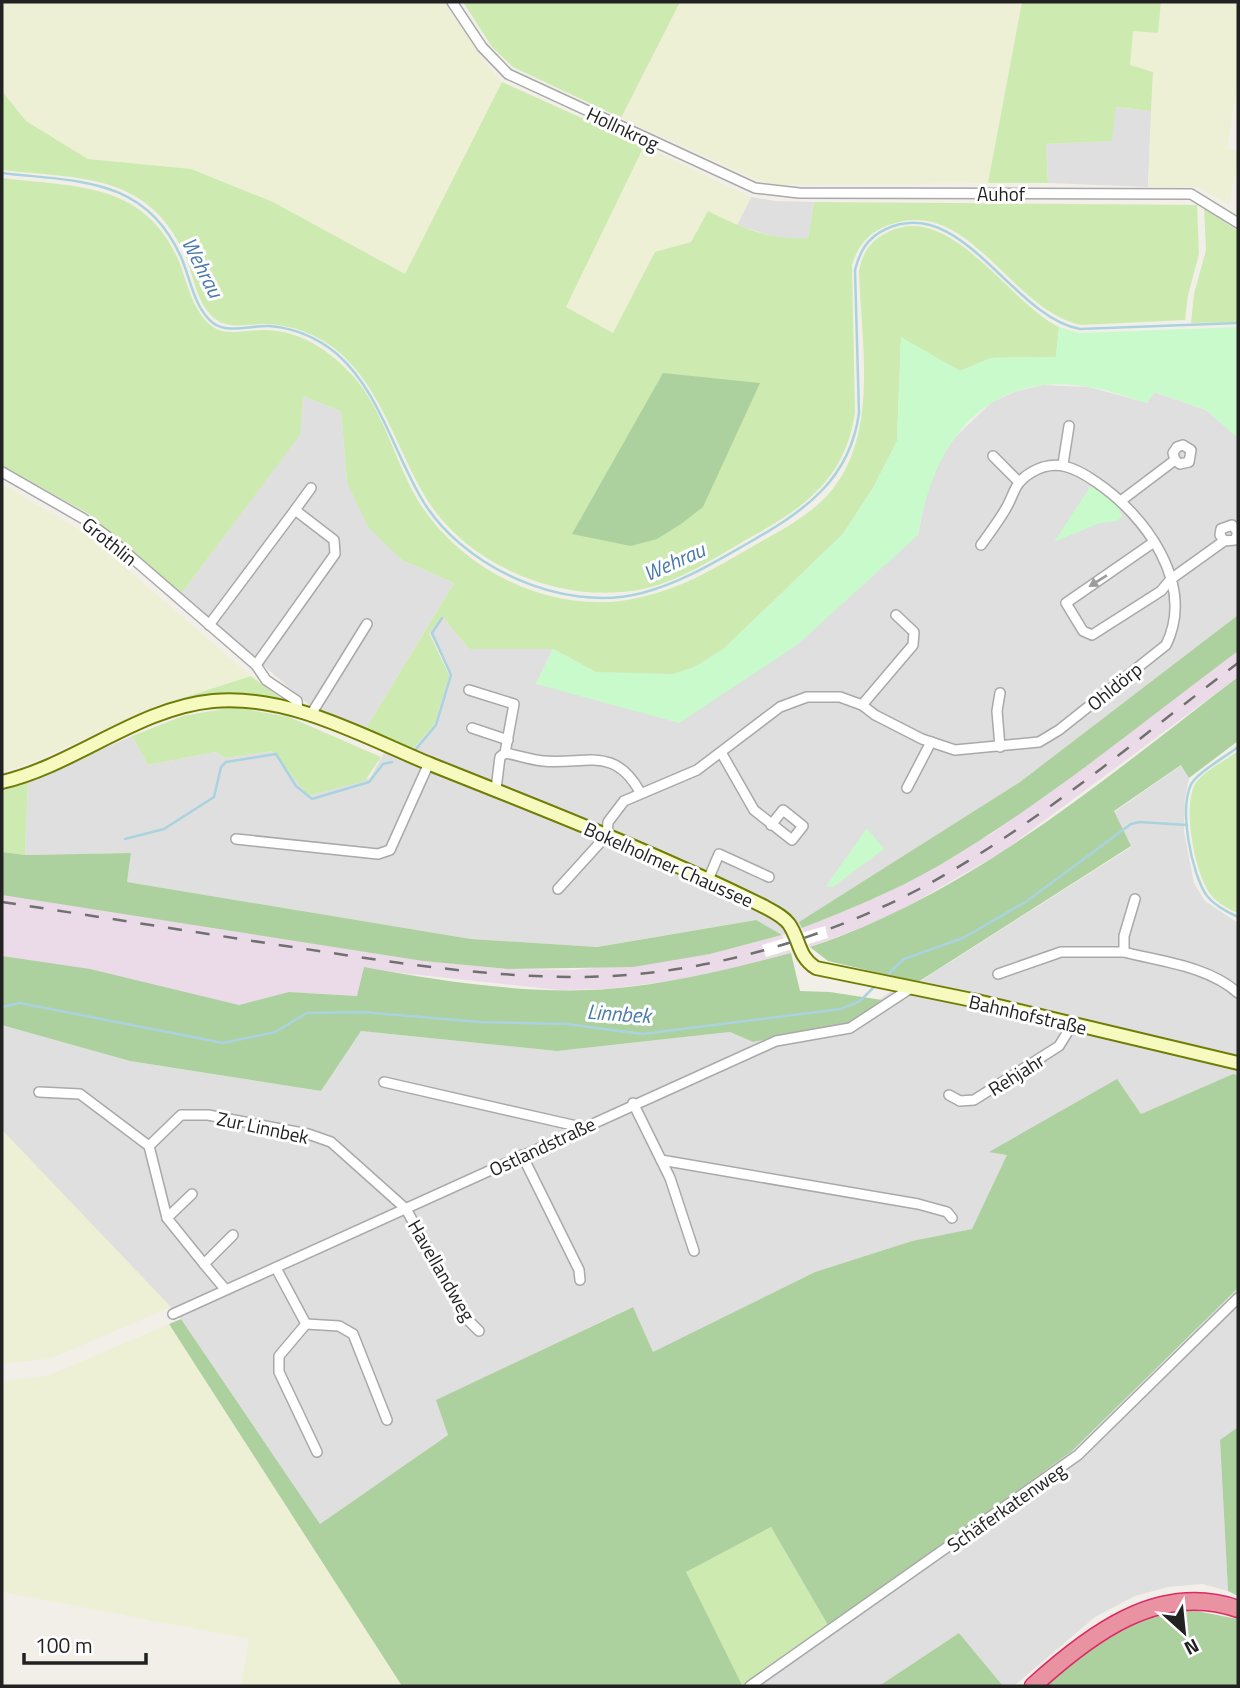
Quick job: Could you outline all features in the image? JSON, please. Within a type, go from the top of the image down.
[{"type":"highway","points":[[1033,1686],[1076,1650],[1129,1616],[1170,1603],[1193,1600],[1238,1609]]},
{"type":"main road","name":"Bokelholmer Chaussee","points":[[2,782],[37,771],[159,715],[195,704],[245,701],[309,715],[607,835],[782,916],[790,925],[801,955],[816,968]]},
{"type":"main road","name":"Bahnhofstraße","points":[[816,968],[1238,1063]]},
{"type":"street","name":"Hollnkrog","points":[[452,2],[494,62],[525,84],[755,188]]},
{"type":"street","name":"Auhof","points":[[755,188],[799,193],[1191,194],[1238,223]]},
{"type":"street","points":[[981,545],[1007,507],[1010,495],[1019,482],[1034,470],[1063,464],[1069,426]]},
{"type":"street","points":[[993,456],[1019,482]]},
{"type":"street","points":[[1122,500],[1175,460]]},
{"type":"street","name":"Ohldörp","points":[[558,889],[607,835],[608,822],[619,807],[640,792],[697,770],[722,754],[780,707],[807,697],[840,697],[862,705],[875,715],[932,742],[955,750],[1039,741],[1059,730],[1166,645],[1172,632],[1174,615],[1171,579],[1143,522],[1122,500],[1079,470],[1063,464]]},
{"type":"street","name":"Grothlin","points":[[2,472],[84,519],[256,665],[266,680],[297,701],[309,715]]},
{"type":"street","points":[[209,625],[311,488]]},
{"type":"street","points":[[256,665],[335,554],[334,540],[295,510]]},
{"type":"street","points":[[1154,542],[1066,603],[1083,631],[1093,635],[1161,591],[1171,579],[1224,541]]},
{"type":"street","points":[[862,705],[913,645],[914,632],[896,615]]},
{"type":"street","points":[[309,715],[368,624]]},
{"type":"street","points":[[469,690],[514,704],[505,752],[500,757],[496,789]]},
{"type":"street","points":[[1000,693],[997,711],[1000,747]]},
{"type":"street","points":[[472,728],[508,740]]},
{"type":"street","points":[[907,788],[932,742]]},
{"type":"street","points":[[505,752],[541,761],[607,761],[624,769],[640,792]]},
{"type":"street","points":[[722,754],[754,810],[771,825]]},
{"type":"street","points":[[236,839],[378,854],[390,850],[429,764]]},
{"type":"street","points":[[708,880],[719,854],[769,877]]},
{"type":"street","points":[[1124,952],[1124,936],[1135,899]]},
{"type":"street","points":[[998,974],[1061,952],[1124,952],[1195,969],[1226,983],[1238,993]]},
{"type":"street","name":"Ostlandstraße","points":[[173,1314],[633,1103],[776,1041],[850,1028],[911,988]]},
{"type":"street","name":"Rehjahr","points":[[949,1095],[960,1101],[974,1100],[1059,1046],[1072,1026]]},
{"type":"street","points":[[384,1082],[581,1127]]},
{"type":"street","points":[[38,1092],[80,1094],[149,1146],[167,1218],[225,1289]]},
{"type":"street","points":[[633,1103],[661,1160],[694,1251]]},
{"type":"street","name":"Zur Linnbek","points":[[149,1146],[181,1115],[208,1115],[308,1134],[331,1142],[406,1209]]},
{"type":"street","points":[[522,1155],[579,1270],[580,1280]]},
{"type":"street","points":[[661,1160],[918,1204],[949,1215]]},
{"type":"street","points":[[167,1218],[192,1194]]},
{"type":"street","name":"Havellandweg","points":[[406,1209],[467,1320],[479,1331]]},
{"type":"street","points":[[204,1264],[233,1235]]},
{"type":"street","points":[[276,1268],[306,1324]]},
{"type":"street","name":"Schäferkatenweg","points":[[750,1686],[1078,1455],[1238,1298]]},
{"type":"street","points":[[306,1324],[339,1326],[353,1334],[387,1420]]},
{"type":"street","points":[[306,1324],[279,1356],[279,1372],[317,1452]]},
{"type":"shaded area","points":[[1115,107],[1151,111],[1148,187],[1048,183],[1046,144],[1112,141]]},
{"type":"shaded area","points":[[751,197],[814,202],[808,238],[785,240],[737,225]]},
{"type":"shaded area","points":[[1043,385],[1089,387],[1147,403],[1154,392],[1206,410],[1237,436],[1238,615],[1020,782],[800,922],[802,928],[782,935],[755,920],[597,947],[471,939],[127,882],[131,853],[25,855],[28,782],[132,736],[148,765],[216,752],[225,758],[273,751],[278,753],[305,792],[311,795],[370,778],[390,742],[412,750],[434,725],[449,671],[429,632],[442,616],[469,649],[553,649],[536,684],[918,535],[929,482],[938,460],[953,439],[992,402],[1017,391]]},
{"type":"shaded area","points":[[303,396],[341,411],[347,482],[402,560],[454,583],[365,730],[309,705],[181,594],[299,435]]},
{"type":"shaded area","points":[[1238,651],[1238,677],[1002,852],[889,917],[810,947],[802,928],[878,897],[991,834]]},
{"type":"shaded area","points":[[1182,765],[1189,778],[1185,798],[1184,832],[1194,883],[1205,901],[1238,923],[1238,1075],[1233,1074],[1141,1114],[1117,1080],[991,1152],[1008,1154],[973,1229],[912,1241],[815,1272],[653,1353],[632,1307],[437,1400],[448,1435],[320,1524],[181,1319],[2,1130],[4,1024],[130,1061],[321,1091],[361,1031],[557,1051],[730,1032],[753,1042],[849,1023],[907,979],[919,982],[1131,847],[1114,812]]},
{"type":"shaded area","points":[[2,893],[423,961],[508,969],[574,970],[710,954],[782,935],[791,953],[693,978],[608,989],[558,990],[364,969],[358,996],[289,992],[239,1005],[2,956]]},
{"type":"shaded area","points":[[1238,1288],[1238,1427],[1220,1441],[1228,1591],[1202,1584],[1168,1587],[1135,1596],[1095,1617],[1014,1686],[1003,1686],[959,1633],[879,1686],[740,1686],[829,1627],[1072,1451]]},
{"type":"green space","points":[[2,2],[444,2],[487,65],[502,82],[405,274],[273,202],[191,169],[88,159],[26,121],[2,91]]},
{"type":"green space","points":[[463,2],[680,2],[621,118],[513,67],[492,47]]},
{"type":"green space","points":[[680,2],[1022,2],[988,183],[776,185],[759,181],[621,118]]},
{"type":"green space","points":[[1022,2],[1161,2],[1158,33],[1133,31],[1130,65],[1153,72],[1151,111],[1116,107],[1112,141],[1046,144],[1048,183],[988,183]]},
{"type":"green space","points":[[1161,2],[1238,2],[1238,84],[1227,148],[1238,151],[1238,163],[1229,204],[1196,187],[1148,187],[1153,73],[1130,65],[1133,31],[1158,33]]},
{"type":"green space","points":[[502,82],[644,146],[566,307],[613,333],[655,252],[691,242],[708,211],[769,235],[808,238],[814,202],[1197,205],[1199,254],[1188,295],[1185,320],[1081,325],[1055,315],[965,238],[941,225],[915,220],[886,226],[864,241],[852,265],[855,413],[842,456],[820,488],[771,526],[668,582],[638,590],[607,593],[576,591],[545,584],[488,559],[462,540],[440,518],[413,475],[377,400],[354,367],[339,352],[314,336],[296,329],[267,324],[228,325],[210,314],[200,299],[185,255],[170,228],[152,208],[131,194],[109,185],[58,175],[2,170],[2,91],[26,121],[88,159],[191,169],[273,202],[405,274]]},
{"type":"green space","points":[[644,146],[751,197],[737,225],[708,212],[691,242],[655,252],[613,334],[565,307]]},
{"type":"green space","points":[[2,178],[55,183],[104,193],[126,201],[146,215],[163,233],[178,259],[195,304],[213,327],[231,332],[277,331],[302,338],[324,350],[353,376],[373,405],[419,502],[438,528],[461,550],[487,569],[516,584],[547,595],[578,601],[610,602],[642,597],[684,583],[723,564],[793,523],[814,508],[832,490],[847,467],[862,414],[864,356],[859,271],[869,247],[890,231],[913,226],[936,231],[958,243],[1040,315],[1059,327],[1056,357],[991,358],[960,371],[901,338],[897,441],[873,488],[843,534],[722,650],[694,667],[674,674],[596,672],[553,649],[469,649],[442,616],[429,633],[449,675],[434,725],[412,750],[365,730],[454,583],[402,560],[368,527],[347,482],[341,411],[303,396],[300,435],[181,594],[89,514],[2,466]]},
{"type":"green space","points":[[1204,208],[1238,231],[1238,322],[1191,323],[1194,294],[1206,250]]},
{"type":"green space","points":[[1059,327],[1080,333],[1238,327],[1238,438],[1206,410],[1155,392],[1147,403],[1090,387],[1053,384],[1021,389],[994,401],[971,419],[952,443],[937,470],[925,501],[918,535],[797,645],[679,723],[536,684],[553,649],[596,672],[673,674],[694,667],[722,650],[843,534],[873,488],[897,441],[901,337],[960,371],[991,358],[1056,357]]},
{"type":"green space","points":[[663,373],[760,383],[703,507],[657,539],[631,546],[572,534]]},
{"type":"green space","points":[[2,484],[85,533],[251,676],[147,710],[38,760],[2,772]]},
{"type":"green space","points":[[1092,484],[1123,506],[1119,511],[1123,516],[1117,521],[1100,523],[1054,542]]},
{"type":"green space","points":[[1238,615],[1238,651],[1054,790],[1016,817],[922,875],[871,900],[802,928],[799,922],[1020,782]]},
{"type":"green space","points":[[251,676],[283,700],[282,703],[227,695],[183,698]]},
{"type":"green space","points":[[1238,677],[1238,741],[1189,778],[1181,765],[1114,811],[1131,846],[918,982],[828,961],[810,947],[869,924],[981,865],[1086,793]]},
{"type":"green space","points":[[234,707],[289,717],[381,757],[365,781],[311,795],[305,792],[273,751],[225,758],[216,752],[148,765],[132,736],[183,716]]},
{"type":"green space","points":[[1238,751],[1238,913],[1217,901],[1205,885],[1195,857],[1190,809],[1191,795],[1198,780]]},
{"type":"green space","points":[[28,782],[25,855],[2,852],[2,791]]},
{"type":"green space","points":[[867,828],[884,849],[833,887],[826,886]]},
{"type":"green space","points":[[2,852],[26,855],[131,853],[127,882],[471,939],[597,947],[756,920],[782,935],[710,954],[633,967],[508,969],[423,961],[2,895]]},
{"type":"green space","points":[[791,953],[800,991],[830,992],[882,1000],[850,1023],[753,1042],[730,1032],[557,1051],[361,1031],[321,1091],[130,1061],[2,1025],[2,956],[90,969],[239,1005],[289,992],[357,996],[364,967],[486,986],[578,990],[631,987],[678,980]]},
{"type":"green space","points":[[1233,1074],[1238,1075],[1238,1288],[1072,1451],[829,1627],[771,1527],[686,1572],[742,1685],[740,1686],[402,1686],[169,1324],[181,1319],[320,1524],[448,1435],[436,1400],[633,1307],[653,1352],[815,1272],[912,1241],[972,1229],[1007,1155],[989,1152],[1117,1079],[1141,1114]]},
{"type":"green space","points":[[5,1133],[171,1307],[52,1358],[2,1364],[2,1134]]},
{"type":"green space","points":[[169,1324],[402,1686],[241,1686],[249,1639],[2,1592],[2,1381],[47,1376]]},
{"type":"green space","points":[[1238,1427],[1238,1596],[1228,1591],[1220,1440]]},
{"type":"green space","points":[[771,1527],[829,1627],[742,1685],[685,1572]]},
{"type":"green space","points":[[1191,1610],[1238,1619],[1238,1686],[1045,1686],[1095,1646],[1129,1626],[1169,1613]]},
{"type":"green space","points":[[959,1633],[1003,1686],[879,1686]]},
{"type":"pier","points":[[825,926],[828,938],[766,957],[762,945]]},
{"type":"waterway","name":"Wehrau","points":[[2,173],[82,182],[106,188],[128,197],[148,211],[166,231],[181,257],[201,309],[213,323],[225,328],[269,326],[288,329],[330,348],[351,369],[374,402],[410,478],[437,521],[460,544],[516,579],[579,597],[611,598],[642,593],[684,578],[789,518],[821,491],[835,475],[854,437],[859,413],[855,270],[865,246],[886,229],[913,223],[939,228],[963,242],[1031,303],[1055,320],[1080,329],[1238,323]]},
{"type":"waterway","points":[[416,749],[436,725],[451,675],[432,633],[442,618]]},
{"type":"waterway","name":"Wehrau","points":[[1238,747],[1194,780],[1186,804],[1188,838],[1201,886],[1214,903],[1238,917]]},
{"type":"waterway","points":[[125,839],[164,829],[214,797],[221,767],[226,762],[276,754],[296,786],[312,799],[369,782],[383,764],[392,762]]},
{"type":"waterway","name":"Linnbek","points":[[884,978],[904,959],[963,938],[1027,901],[1131,824],[1139,822],[1187,825]]},
{"type":"waterway","name":"Linnbek","points":[[2,1007],[20,1003],[223,1043],[275,1032],[307,1013],[363,1012],[479,1022],[566,1024],[643,1034],[841,1009],[860,1001],[876,985]]},
{"type":"railway","points":[[2,902],[472,972],[577,977],[666,971],[711,963],[799,940],[883,907],[923,887],[965,863],[1045,810],[1238,663]]}]
